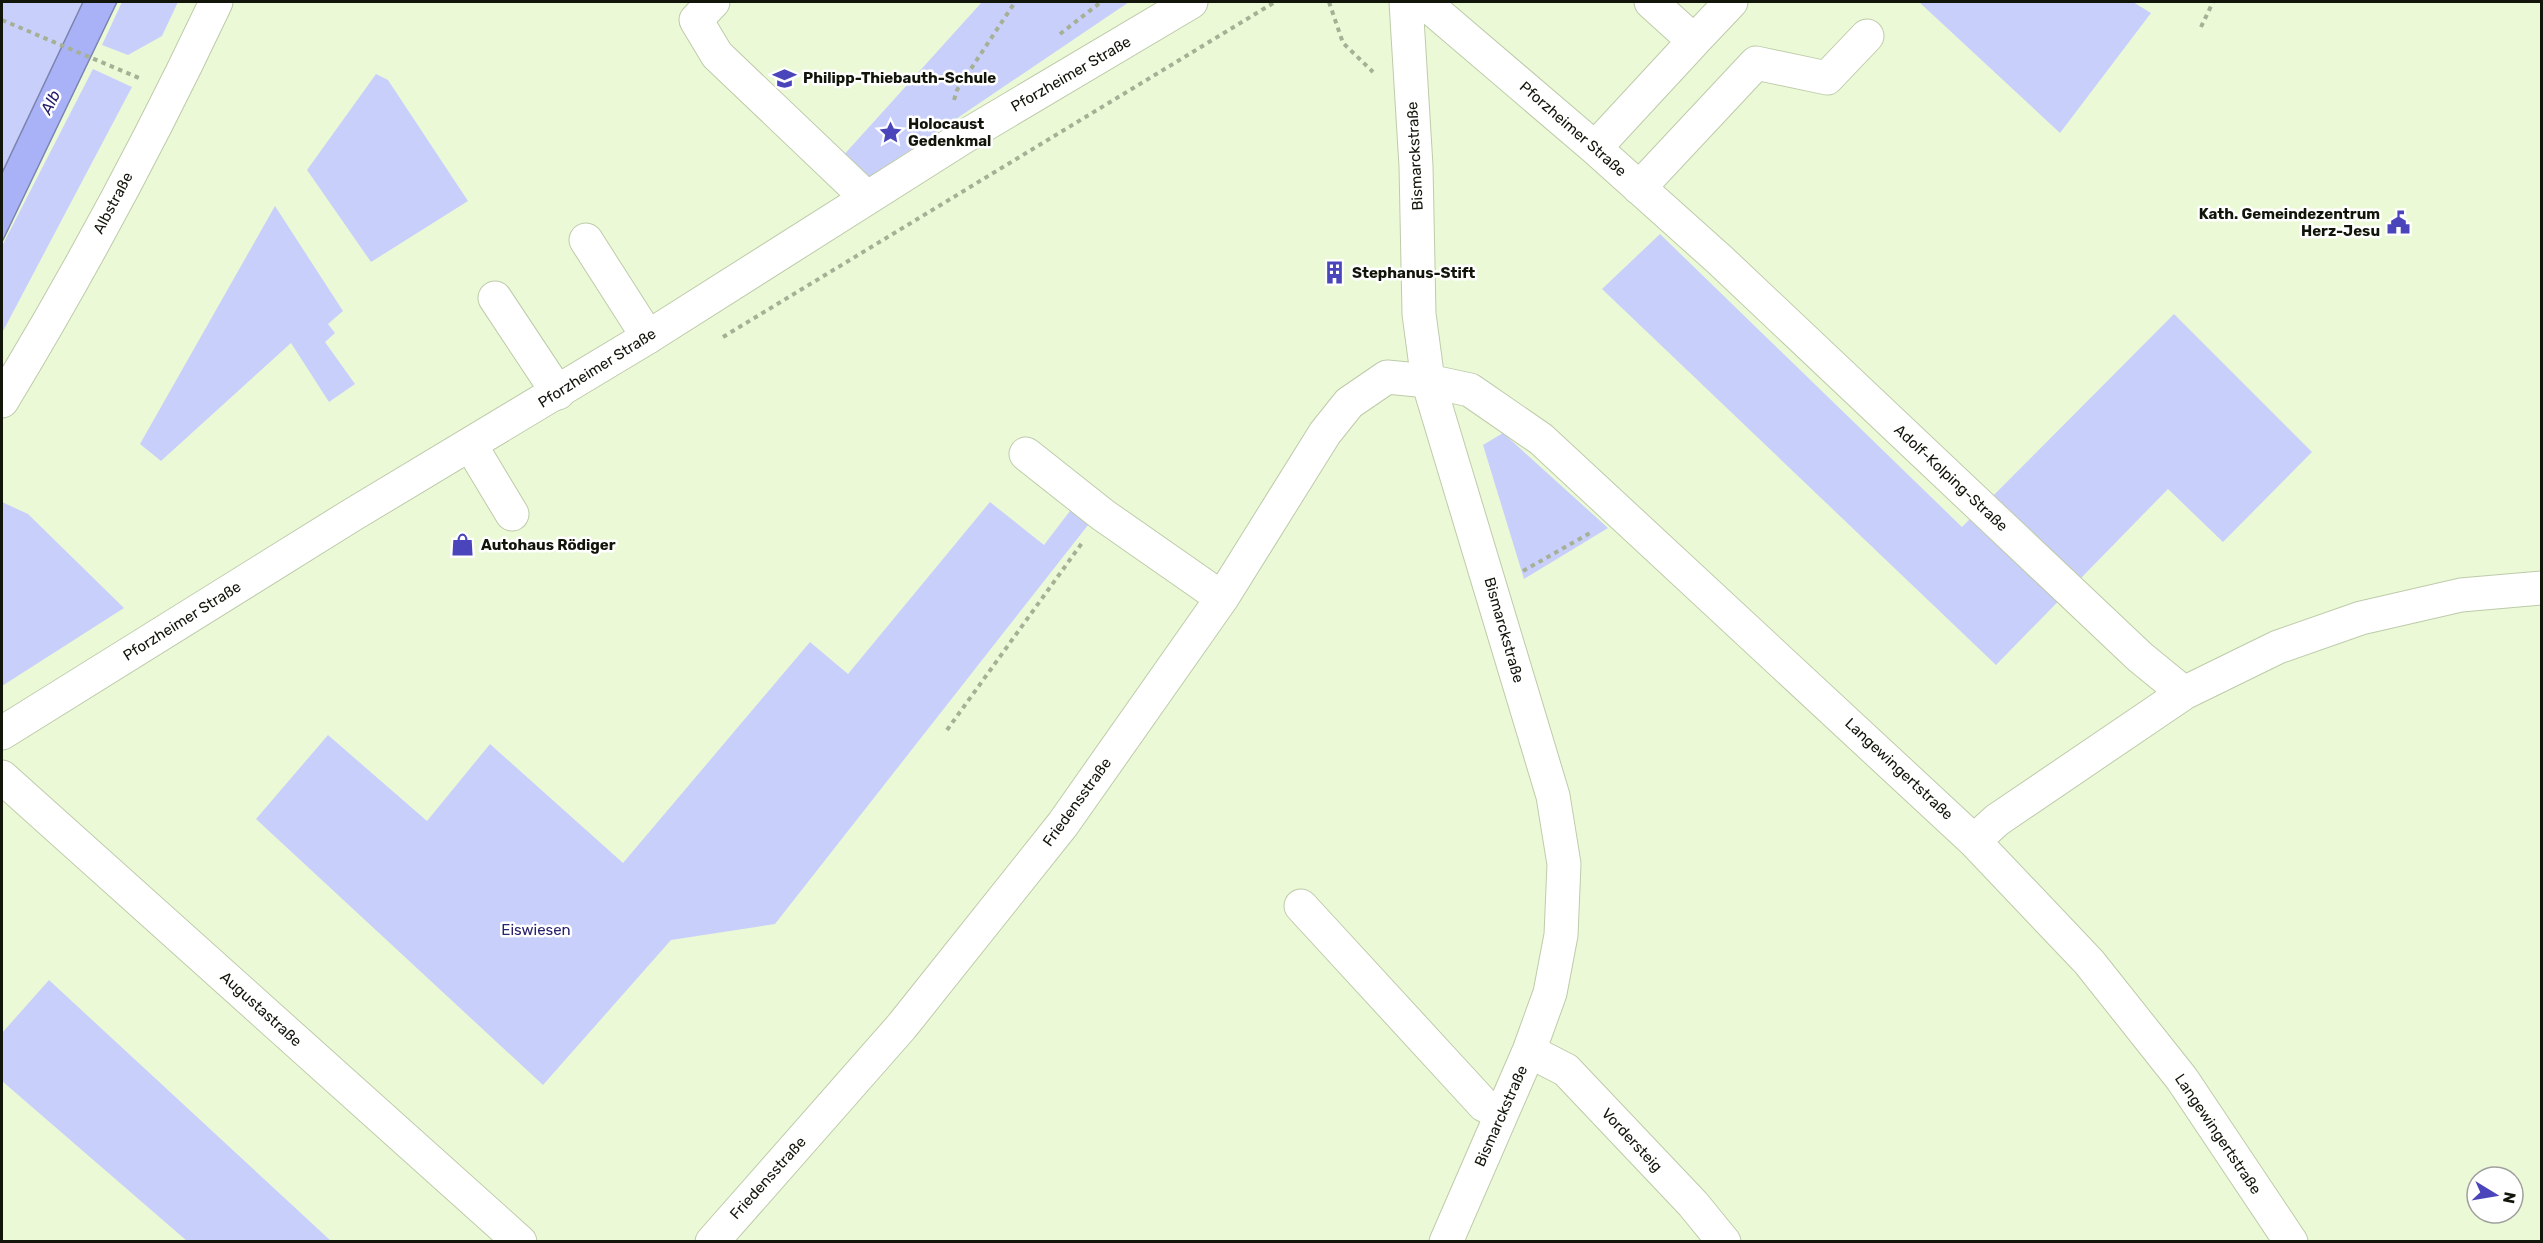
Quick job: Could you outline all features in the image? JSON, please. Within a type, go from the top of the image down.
[{"type":"street","name":"Albstraße","points":[[2,401],[43,332],[173,93],[216,2]]},
{"type":"street","points":[[713,2],[696,20],[717,55],[866,197]]},
{"type":"street","name":"Pforzheimer Straße","points":[[2,733],[352,515],[558,393],[866,197],[1191,2]]},
{"type":"street","name":"Bismarckstraße","points":[[1406,2],[1416,166],[1419,314],[1428,381],[1553,796],[1564,864],[1561,935],[1550,993],[1529,1051],[1446,1242]]},
{"type":"street","name":"Pforzheimer Straße","points":[[1424,2],[1595,148],[1720,260]]},
{"type":"street","points":[[1651,2],[1694,41]]},
{"type":"street","points":[[1595,148],[1731,2]]},
{"type":"street","points":[[1639,188],[1756,63],[1827,78],[1868,36]]},
{"type":"street","points":[[586,240],[648,337]]},
{"type":"street","name":"Adolf-Kolping-Straße","points":[[1720,260],[2140,657],[2184,693]]},
{"type":"street","points":[[495,298],[558,393]]},
{"type":"street","name":"Friedensstraße","points":[[712,1242],[902,1026],[1063,824],[1221,598],[1325,433],[1349,403],[1387,377],[1428,381]]},
{"type":"street","name":"Langewingertstraße","points":[[1428,381],[1470,390],[1541,439],[1616,505],[1974,841],[2089,962],[2175,1070],[2291,1242]]},
{"type":"street","points":[[471,446],[512,514]]},
{"type":"street","points":[[1026,454],[1103,515],[1221,598]]},
{"type":"street","points":[[1974,841],[1997,820],[2184,693],[2278,647],[2361,618],[2461,595],[2541,588]]},
{"type":"street","name":"Augustastraße","points":[[2,777],[520,1242]]},
{"type":"street","points":[[1301,906],[1484,1105],[1502,1114]]},
{"type":"street","name":"Vordersteig","points":[[1529,1051],[1566,1070],[1693,1204],[1724,1242]]},
{"type":"path","points":[[962,138],[949,121],[957,90],[1015,2]]},
{"type":"path","points":[[1329,2],[1343,43],[1376,75]]},
{"type":"path","points":[[2201,27],[2213,2]]},
{"type":"path","points":[[2,20],[127,72]]},
{"type":"path","points":[[1490,581],[1517,574],[1605,525],[1616,505]]},
{"type":"path","points":[[947,730],[1103,515]]},
{"type":"green space","points":[[2,2],[83,2],[2,173]]},
{"type":"green space","points":[[122,2],[178,2],[162,36],[128,55],[102,45]]},
{"type":"green space","points":[[982,2],[1129,2],[863,182],[841,158]]},
{"type":"green space","points":[[1919,2],[2133,2],[2151,13],[2060,133]]},
{"type":"green space","points":[[93,69],[132,87],[2,333],[2,246]]},
{"type":"green space","points":[[376,74],[388,80],[468,201],[371,262],[307,170]]},
{"type":"green space","points":[[275,206],[343,311],[328,324],[335,333],[325,342],[355,384],[329,402],[291,343],[161,461],[140,444]]},
{"type":"green space","points":[[1660,234],[1962,527],[2174,314],[2312,452],[2223,542],[2168,489],[1996,665],[1602,289]]},
{"type":"green space","points":[[1503,433],[1608,528],[1524,579],[1483,445]]},
{"type":"green space","points":[[2,502],[28,514],[124,608],[2,686]]},
{"type":"green space","name":"Eiswiesen","points":[[990,502],[1044,545],[1073,507],[1092,520],[775,924],[671,940],[543,1085],[256,819],[328,735],[427,821],[490,744],[623,863],[810,642],[848,674]]},
{"type":"green space","points":[[49,980],[331,1241],[187,1241],[2,1081],[2,1033]]},
{"type":"water","name":"Alb","points":[[83,2],[117,2],[2,242],[2,173]]},
{"type":"place","name":"Philipp-Thiebauth-Schule","points":[[785,78]]},
{"type":"place","name":"Holocaust Gedenkmal","points":[[890,133]]},
{"type":"place","name":"Kath. Gemeindezentrum Herz-Jesu","points":[[2398,223]]},
{"type":"place","name":"Stephanus-Stift","points":[[1334,273]]},
{"type":"place","name":"Autohaus Rödiger","points":[[463,545]]}]
